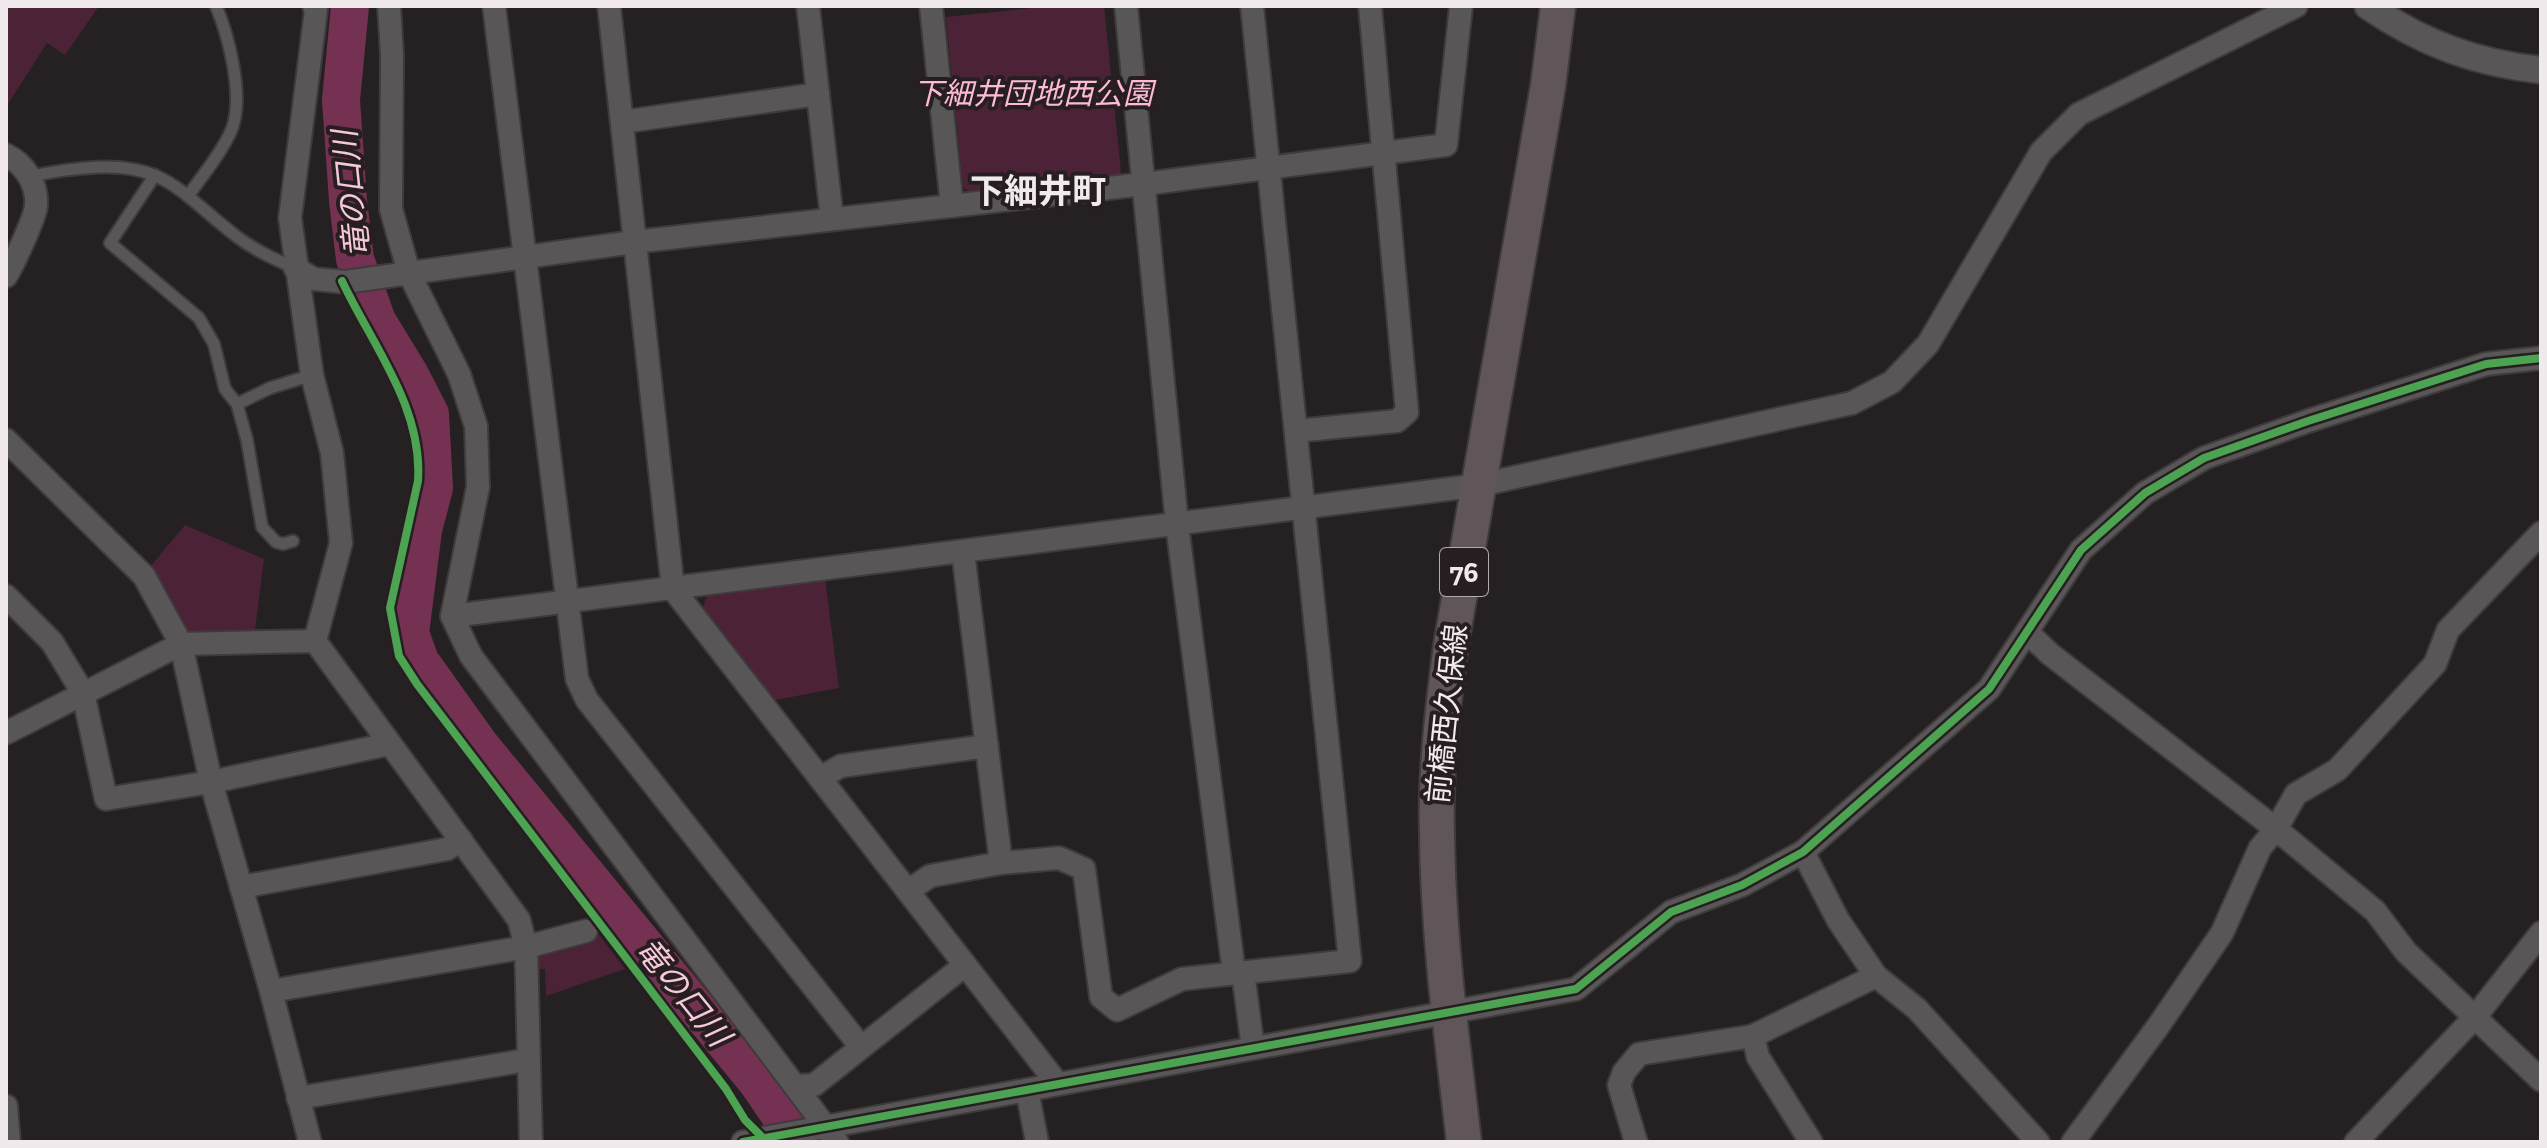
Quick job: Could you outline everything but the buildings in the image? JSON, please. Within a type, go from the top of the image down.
[{"type":"main road","name":"前橋西久保線","points":[[1464,1142],[1449,1014],[1436,832],[1440,731],[1451,645],[1548,86],[1558,6]]},
{"type":"street","points":[[314,6],[316,10],[290,218],[312,375],[332,453],[341,543],[315,641]]},
{"type":"street","points":[[389,6],[392,55],[391,209],[403,273],[459,374],[476,426],[478,487],[452,616],[471,656],[795,1086],[827,1133]]},
{"type":"street","points":[[494,6],[577,679],[587,700],[861,1047]]},
{"type":"street","points":[[609,6],[673,589],[1057,1083]]},
{"type":"street","points":[[808,6],[832,219]]},
{"type":"street","points":[[931,6],[952,206]]},
{"type":"street","points":[[1126,6],[1177,524],[1239,973],[1253,1048]]},
{"type":"street","points":[[908,891],[930,876],[1001,863],[1059,858],[1084,869],[1101,997],[1117,1010],[1182,979],[1350,961],[1252,6]]},
{"type":"street","points":[[1296,431],[1397,421],[1407,412],[1370,6]]},
{"type":"street","points":[[295,268],[314,279],[345,282],[634,242],[1144,184],[1446,145],[1461,6]]},
{"type":"street","points":[[452,616],[1480,485],[1852,403],[1892,382],[1928,344],[2041,152],[2079,114],[2296,6]]},
{"type":"street","points":[[2368,6],[2400,28],[2440,47],[2509,67],[2541,70]]},
{"type":"street","points":[[622,122],[818,94]]},
{"type":"street","points":[[6,155],[31,177],[36,207],[6,276]]},
{"type":"street","points":[[762,1140],[827,1133],[1057,1083],[1576,989],[1671,912],[1742,885],[1803,852],[1989,689],[2081,550],[2145,493],[2204,458],[2308,421],[2486,364],[2541,358]]},
{"type":"street","points":[[6,440],[144,576],[181,644],[211,782],[271,991],[310,1142]]},
{"type":"street","points":[[2073,1142],[2222,933],[2260,848],[2276,829],[2296,794],[2337,770],[2435,664],[2448,630],[2541,533]]},
{"type":"street","points":[[963,552],[1001,863]]},
{"type":"street","points":[[6,596],[52,642],[83,693],[106,799],[211,782],[389,744]]},
{"type":"street","points":[[2028,633],[2050,654],[2276,829],[2375,911],[2406,952],[2541,1080]]},
{"type":"street","points":[[6,733],[181,644],[315,641]]},
{"type":"street","points":[[315,641],[519,920],[526,947],[531,1142]]},
{"type":"street","points":[[820,778],[841,766],[987,746]]},
{"type":"street","points":[[241,887],[447,849],[461,840]]},
{"type":"street","points":[[1803,852],[1838,920],[1876,976],[1917,1009],[2038,1142]]},
{"type":"street","points":[[271,991],[526,947],[586,931]]},
{"type":"street","points":[[2356,1142],[2475,1017],[2541,933]]},
{"type":"street","points":[[795,1086],[814,1085],[965,965]]},
{"type":"street","points":[[1636,1142],[1619,1085],[1624,1072],[1639,1054],[1753,1036],[1876,976]]},
{"type":"street","points":[[1753,1036],[1758,1057],[1811,1142]]},
{"type":"street","points":[[298,1098],[527,1060]]},
{"type":"street","points":[[1027,1090],[1037,1142]]},
{"type":"street","points":[[6,1106],[9,1142]]},
{"type":"lane","points":[[188,196],[234,125],[237,97],[225,27],[216,6]]},
{"type":"lane","points":[[31,177],[45,172],[124,166],[155,175],[188,196],[238,238],[261,253],[295,268]]},
{"type":"lane","points":[[155,175],[110,243],[199,318],[214,344],[225,389],[237,404],[247,440],[262,527],[276,542],[283,544],[293,541]]},
{"type":"lane","points":[[237,404],[270,388],[312,375]]},
{"type":"green space","points":[[6,6],[99,6],[65,55],[47,43],[6,107]]},
{"type":"green space","name":"下細井団地西公園","points":[[1051,6],[1104,6],[1121,172],[1116,179],[971,194],[963,187],[946,17]]},
{"type":"green space","points":[[185,525],[264,559],[255,630],[188,634],[177,625],[149,568]]},
{"type":"green space","points":[[825,577],[839,688],[770,701],[701,612],[708,593]]},
{"type":"green space","points":[[599,935],[625,969],[546,996],[545,969],[536,969],[536,957],[543,950]]},
{"type":"waterway","name":"竜の口川","points":[[350,6],[341,100],[355,259],[377,321],[430,414],[434,488],[423,530],[410,633],[420,661],[480,745],[758,1083],[798,1142]]},
{"type":"cycle path","points":[[342,281],[404,402],[417,454],[418,481],[390,608],[399,656],[417,684],[726,1089],[745,1120],[767,1142]]},
{"type":"cycle path","points":[[743,1142],[1576,989],[1671,912],[1742,885],[1803,852],[1989,689],[2081,550],[2145,493],[2204,458],[2308,421],[2486,364],[2541,358]]},
{"type":"district","name":"下細井町","points":[[1038,191]]}]
